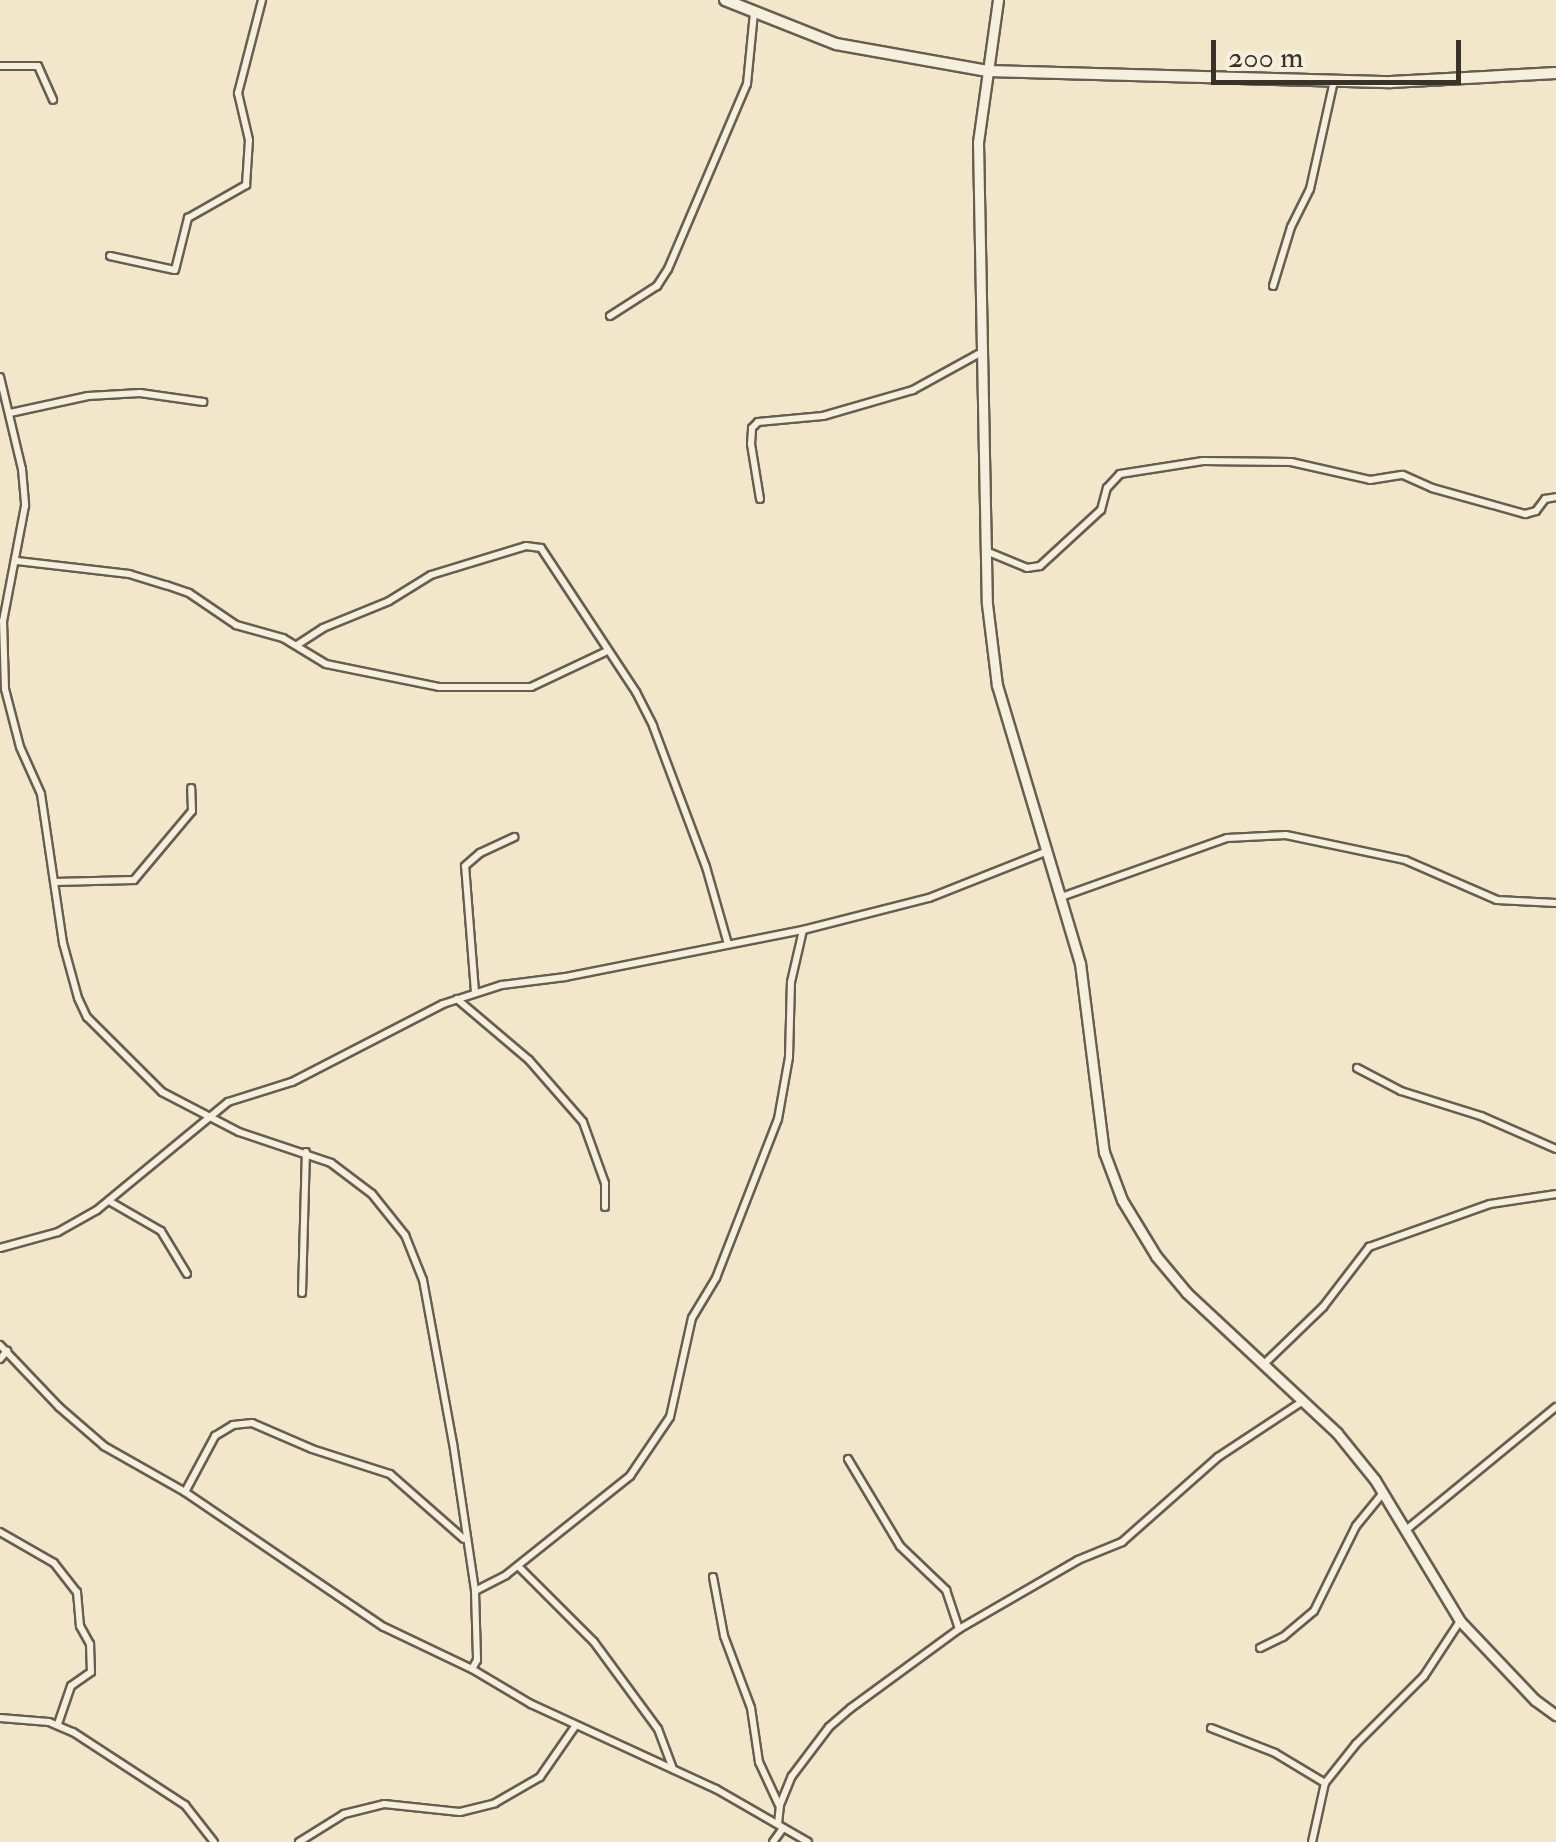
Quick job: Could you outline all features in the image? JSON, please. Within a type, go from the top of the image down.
[{"type":"main road","points":[[725,0],[836,44],[988,71],[1334,80],[1480,80],[1556,73]]},
{"type":"street","points":[[110,256],[175,270],[188,218],[242,191],[246,184],[249,140],[238,93],[262,0]]},
{"type":"street","points":[[998,0],[978,142],[986,551],[998,686],[1064,896],[1080,963],[1104,1152],[1122,1200],[1156,1256],[1187,1293],[1304,1400],[1358,1458],[1460,1621],[1534,1700],[1556,1714]]},
{"type":"street","points":[[610,316],[657,286],[668,269],[747,84],[754,13]]},
{"type":"street","points":[[0,66],[38,66],[52,100]]},
{"type":"street","points":[[1273,286],[1291,226],[1310,189],[1334,80]]},
{"type":"street","points":[[760,498],[751,444],[752,428],[758,422],[838,413],[913,390],[980,353]]},
{"type":"street","points":[[0,378],[10,412],[24,506],[18,561],[2,622],[5,689],[20,747],[40,794],[71,977],[87,1017],[162,1092],[206,1116],[331,1162],[372,1194],[416,1256],[453,1443],[474,1591],[477,1660],[472,1670]]},
{"type":"street","points":[[10,412],[88,396],[140,393],[204,402]]},
{"type":"street","points":[[986,551],[1027,568],[1040,566],[1100,510],[1108,488],[1120,474],[1204,461],[1291,462],[1370,480],[1403,475],[1432,488],[1525,514],[1536,511],[1545,498],[1556,497]]},
{"type":"street","points":[[297,645],[322,628],[389,602],[432,575],[533,546],[541,548],[606,652],[636,692],[670,766],[728,944]]},
{"type":"street","points":[[18,561],[129,574],[188,592],[236,625],[297,645],[341,668],[457,688],[530,687],[606,652]]},
{"type":"street","points":[[55,882],[134,880],[180,830],[192,811],[192,788]]},
{"type":"street","points":[[1064,896],[1227,838],[1286,835],[1405,860],[1497,900],[1556,903]]},
{"type":"street","points":[[475,992],[464,866],[514,836]]},
{"type":"street","points":[[0,1248],[58,1232],[108,1201],[206,1116],[228,1102],[292,1082],[475,992],[803,930],[929,898],[1049,850]]},
{"type":"street","points":[[474,1591],[518,1566],[630,1476],[670,1417],[692,1318],[722,1264],[778,1119],[789,1057],[791,982],[803,930]]},
{"type":"street","points":[[457,1000],[529,1060],[583,1122],[605,1184],[605,1207]]},
{"type":"street","points":[[1357,1068],[1401,1091],[1481,1116],[1556,1148]]},
{"type":"street","points":[[302,1293],[306,1152]]},
{"type":"street","points":[[1265,1363],[1323,1307],[1369,1247],[1490,1204],[1556,1194]]},
{"type":"street","points":[[108,1201],[162,1232],[188,1274]]},
{"type":"street","points":[[0,1345],[78,1426],[152,1477],[186,1492],[384,1627],[674,1770],[808,1842]]},
{"type":"street","points":[[0,1359],[7,1352]]},
{"type":"street","points":[[773,1842],[780,1826],[780,1805],[792,1776],[828,1727],[958,1629],[1078,1560],[1122,1542],[1218,1457],[1304,1400]]},
{"type":"street","points":[[1405,1531],[1556,1407]]},
{"type":"street","points":[[186,1492],[215,1436],[233,1425],[252,1423],[312,1449],[390,1474],[464,1539]]},
{"type":"street","points":[[848,1459],[900,1546],[946,1590],[958,1629]]},
{"type":"street","points":[[1260,1648],[1314,1611],[1356,1526],[1383,1493]]},
{"type":"street","points":[[0,1532],[54,1563],[76,1592],[80,1626],[90,1644],[91,1672],[71,1686],[58,1724]]},
{"type":"street","points":[[518,1566],[594,1642],[658,1729],[674,1770]]},
{"type":"street","points":[[712,1577],[724,1636],[751,1708],[759,1762],[780,1805]]},
{"type":"street","points":[[1312,1842],[1326,1783],[1356,1744],[1424,1676],[1460,1621]]},
{"type":"street","points":[[0,1718],[58,1724],[162,1788],[195,1816],[214,1842]]},
{"type":"street","points":[[299,1842],[344,1814],[384,1804],[460,1812],[494,1802],[540,1777],[576,1725]]},
{"type":"street","points":[[1211,1728],[1274,1753],[1326,1783]]}]
